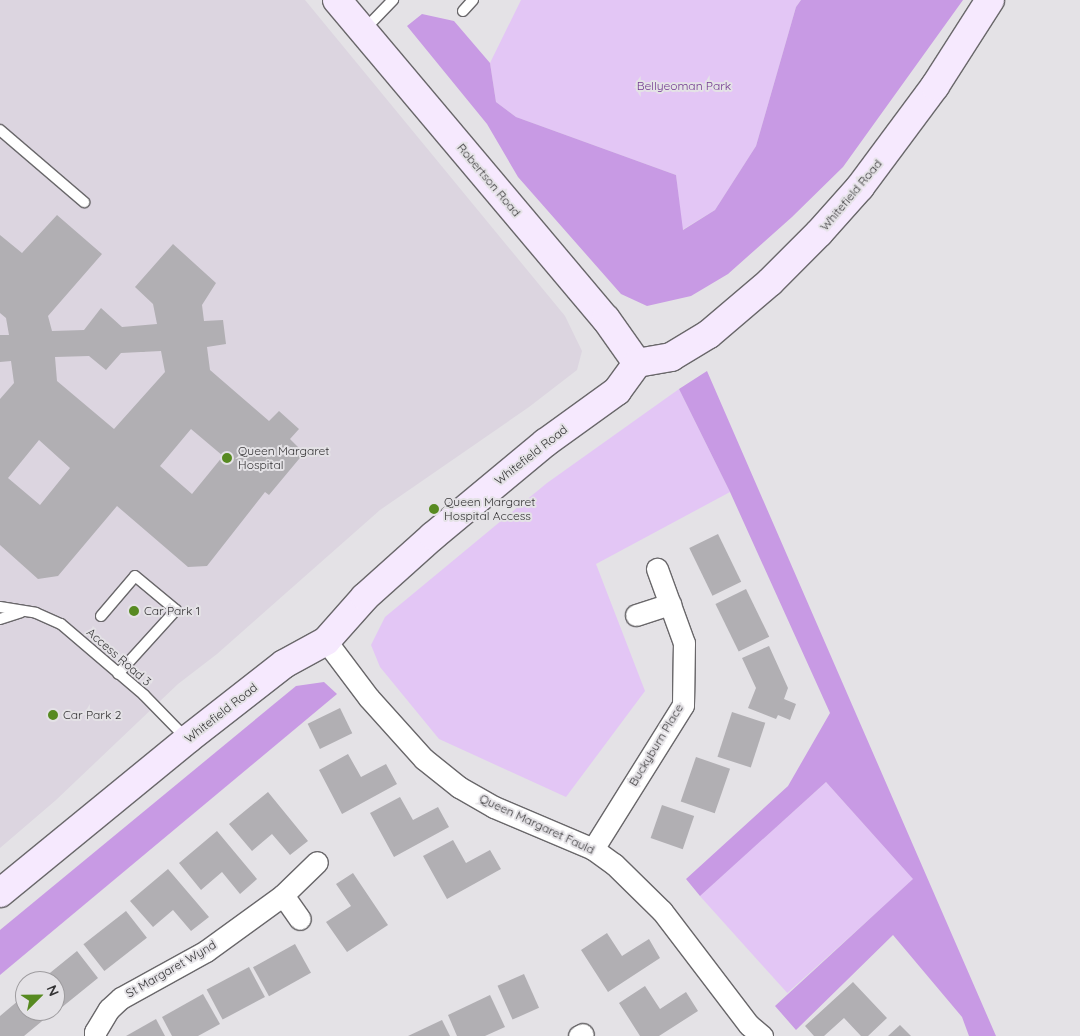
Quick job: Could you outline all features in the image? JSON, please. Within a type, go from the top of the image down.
[{"type":"main road","name":"Robertson Road","points":[[337,0],[606,319],[637,362]]},
{"type":"main road","name":"Whitefield Road","points":[[0,893],[188,739],[284,664],[326,641],[365,597],[433,536],[545,443],[617,391],[637,362],[672,357],[709,334],[770,282],[819,233],[890,148],[935,86],[990,0]]},
{"type":"street","name":"Buckyburn Place","points":[[593,849],[683,705],[684,643],[658,569]]},
{"type":"street","points":[[636,615],[670,604]]},
{"type":"street","name":"Queen Margaret Fauld","points":[[326,641],[369,698],[424,759],[459,787],[494,807],[593,849],[614,864],[662,911],[749,1024],[762,1036]]},
{"type":"street","name":"St Margaret Wynd","points":[[95,1036],[95,1032],[110,1009],[121,998],[206,951],[283,895],[317,862]]},
{"type":"street","points":[[283,895],[300,919]]},
{"type":"lane","points":[[363,31],[393,0]]},
{"type":"lane","points":[[463,11],[473,0]]},
{"type":"lane","points":[[0,130],[84,202]]},
{"type":"lane","points":[[101,616],[135,576],[176,610],[118,674]]},
{"type":"lane","name":"Access Road 3","points":[[0,607],[36,613],[61,624],[144,696],[188,739]]},
{"type":"lane","name":"Access Road 3","points":[[0,618],[22,612]]},
{"type":"shaded area","name":"Queen Margaret Hospital","points":[[0,0],[305,0],[565,316],[582,351],[577,370],[529,407],[380,510],[217,654],[178,684],[56,800],[0,848]]},
{"type":"shaded area","points":[[801,0],[963,0],[843,167],[792,217],[728,274],[691,296],[647,306],[621,294],[518,177],[487,124],[407,26],[422,14],[454,21],[490,63],[496,102],[516,117],[676,175],[683,230],[715,210],[756,146],[796,7]]},
{"type":"shaded area","points":[[707,371],[996,1036],[969,1036],[962,1017],[893,935],[796,1030],[775,1006],[913,879],[826,782],[700,896],[686,879],[788,786],[830,713],[730,492],[679,389]]},
{"type":"shaded area","points":[[324,682],[337,694],[0,975],[0,930],[296,686]]},
{"type":"green space","name":"Bellyeoman Park","points":[[521,0],[801,0],[796,7],[756,146],[715,210],[682,230],[676,175],[516,117],[496,102],[490,63]]},
{"type":"green space","points":[[679,389],[730,492],[596,564],[645,691],[566,797],[439,739],[380,667],[371,645],[385,617],[547,483]]},
{"type":"green space","points":[[826,782],[914,879],[787,993],[700,896]]},
{"type":"building","points":[[57,215],[102,254],[48,316],[52,331],[84,330],[101,308],[122,327],[157,324],[153,304],[135,287],[173,244],[216,283],[202,305],[204,321],[223,320],[226,344],[207,347],[210,370],[269,421],[279,411],[299,429],[290,439],[304,453],[269,495],[265,492],[207,566],[188,567],[117,506],[58,576],[38,579],[0,545],[0,399],[14,383],[11,361],[0,362],[0,335],[9,335],[6,318],[0,313],[0,235],[22,253]],"holes":[[[161,351],[165,372],[114,429],[57,381],[55,357],[89,356],[106,370],[121,353]],[[191,429],[223,456],[192,494],[160,466]],[[39,440],[70,468],[40,505],[8,478]]]},
{"type":"building","points":[[718,534],[741,582],[712,596],[689,548]]},
{"type":"building","points":[[746,589],[769,637],[739,652],[715,604]]},
{"type":"building","points":[[769,646],[788,688],[784,699],[796,704],[790,720],[778,715],[776,719],[748,708],[756,688],[742,658]]},
{"type":"building","points":[[340,708],[352,733],[320,749],[308,724]]},
{"type":"building","points":[[732,712],[765,723],[751,768],[717,757]]},
{"type":"building","points":[[348,754],[361,777],[386,764],[397,784],[342,814],[319,770]]},
{"type":"building","points":[[696,757],[730,769],[715,813],[681,801]]},
{"type":"building","points":[[268,792],[308,841],[290,855],[272,834],[252,851],[229,824]]},
{"type":"building","points":[[400,797],[413,820],[438,807],[449,827],[394,857],[370,813]]},
{"type":"building","points":[[662,805],[694,816],[683,849],[651,838]]},
{"type":"building","points":[[217,831],[257,879],[240,894],[222,872],[201,890],[179,863]]},
{"type":"building","points":[[453,840],[466,863],[490,850],[501,869],[447,899],[423,856]]},
{"type":"building","points":[[168,869],[209,917],[191,931],[173,910],[153,927],[130,901]]},
{"type":"building","points":[[353,873],[388,925],[347,952],[326,922],[351,906],[336,884]]},
{"type":"building","points":[[126,911],[147,938],[104,971],[83,944]]},
{"type":"building","points":[[607,933],[622,956],[649,939],[660,958],[608,992],[581,950]]},
{"type":"building","points":[[295,944],[311,973],[269,996],[253,967]]},
{"type":"building","points":[[77,951],[98,978],[65,1005],[65,971],[52,971]]},
{"type":"building","points":[[249,967],[265,997],[223,1020],[207,990]]},
{"type":"building","points":[[524,974],[539,1008],[513,1020],[498,986]]},
{"type":"building","points":[[853,982],[887,1018],[868,1036],[861,1036],[844,1018],[824,1036],[814,1036],[805,1026]]},
{"type":"building","points":[[645,986],[660,1009],[686,992],[698,1011],[659,1036],[640,1036],[619,1003]]},
{"type":"building","points":[[203,994],[220,1024],[198,1036],[172,1036],[162,1017]]},
{"type":"building","points":[[490,995],[505,1027],[485,1036],[457,1036],[448,1015]]},
{"type":"building","points":[[15,1003],[15,1021],[42,1021],[24,1036],[0,1036],[0,1016]]},
{"type":"building","points":[[156,1019],[165,1036],[126,1036]]},
{"type":"building","points":[[442,1020],[450,1036],[408,1036]]},
{"type":"building","points":[[900,1025],[911,1036],[888,1036]]},
{"type":"place","name":"Queen Margaret Hospital","points":[[227,458]]},
{"type":"place","name":"Queen Margaret Hospital Access","points":[[434,509]]},
{"type":"place","name":"Car Park 1","points":[[134,611]]},
{"type":"place","name":"Car Park 2","points":[[53,715]]}]
